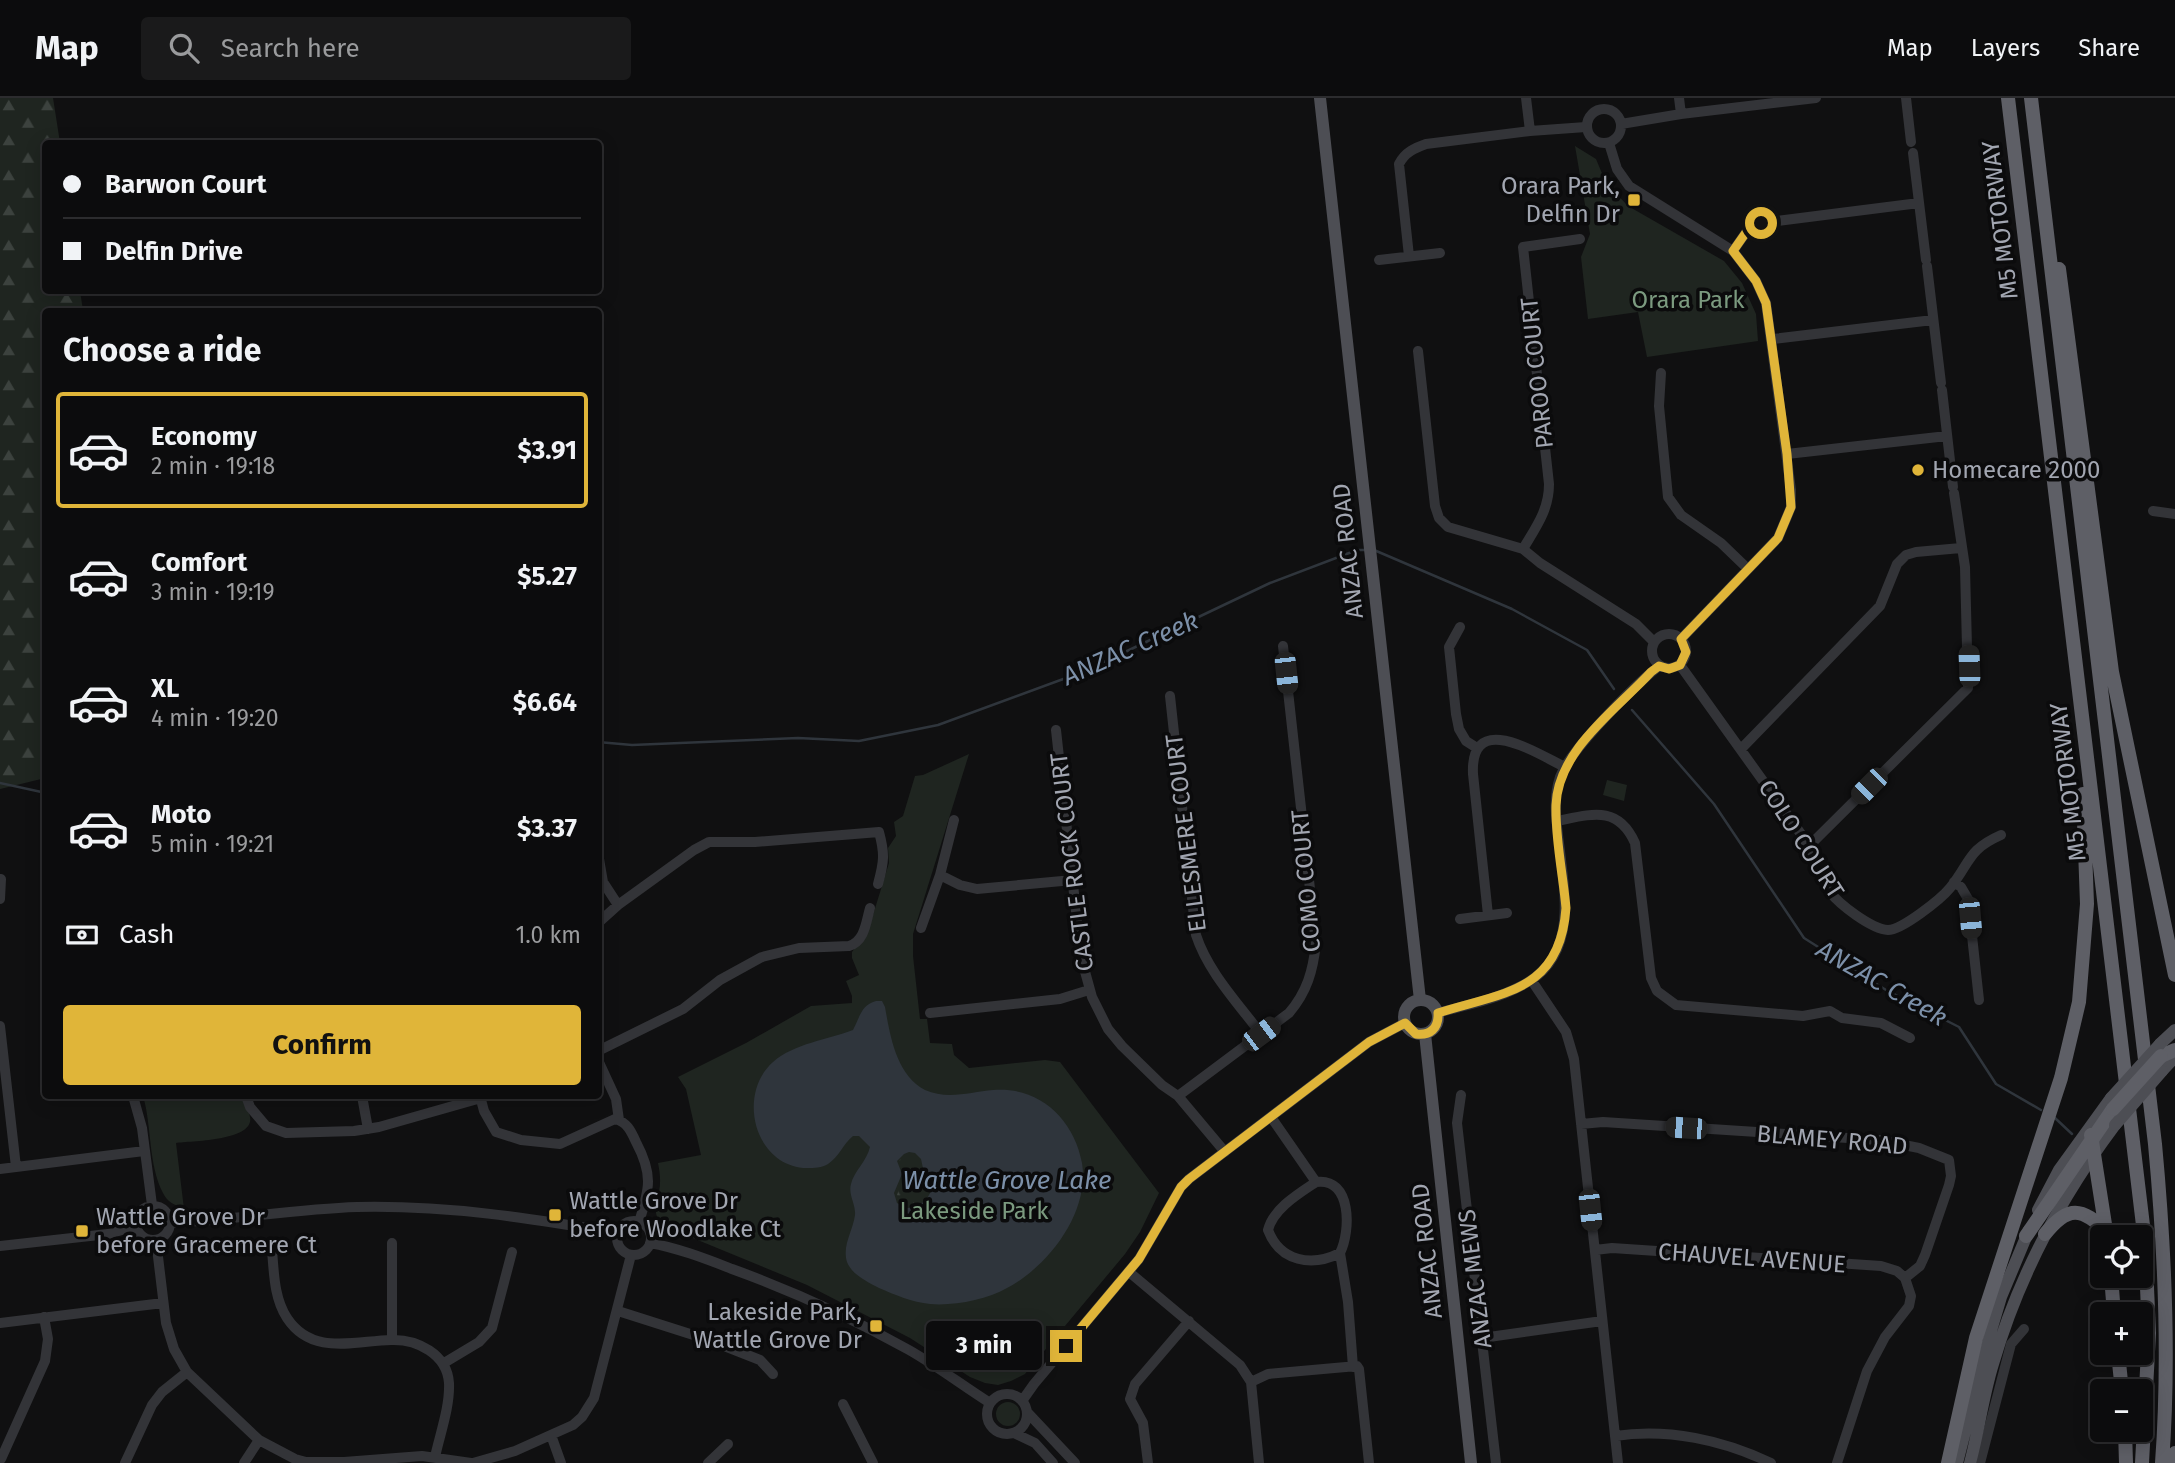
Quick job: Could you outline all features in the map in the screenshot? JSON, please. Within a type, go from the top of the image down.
[{"type":"highway","name":"M5 MOTORWAY","points":[[2008,98],[2145,1242],[2149,1333],[2142,1463]]},
{"type":"highway","name":"M5 MOTORWAY","points":[[2031,98],[2164,1231],[2167,1386],[2162,1463]]},
{"type":"highway","points":[[2041,193],[2061,276],[2112,672],[2175,975]]},
{"type":"highway","points":[[1948,1463],[1976,1338],[2061,1078],[2079,1002],[2086,931],[2086,834],[2072,621]]},
{"type":"highway","points":[[2162,908],[2175,941]]},
{"type":"highway","points":[[2026,1236],[2112,1104],[2169,1056]]},
{"type":"highway","points":[[2093,1121],[2090,1140],[2092,1157],[2105,1225]]},
{"type":"highway","points":[[2045,1234],[2061,1216],[2082,1213],[2093,1218],[2099,1225]]},
{"type":"highway","points":[[2125,1442],[2126,1463]]},
{"type":"highway","points":[[2173,1463],[2175,1453]]},
{"type":"main road","name":"ANZAC ROAD","points":[[1320,98],[1420,1000]]},
{"type":"main road","points":[[1420,1000],[1431,1003],[1438,1013],[1436,1026],[1425,1034],[1411,1031],[1405,1023],[1406,1007],[1420,1000]]},
{"type":"main road","points":[[1970,1463],[1993,1362],[2013,1305],[2045,1234],[2092,1157],[2169,1056],[2175,1030]]},
{"type":"main road","name":"ANZAC ROAD","points":[[1425,1034],[1471,1463]]},
{"type":"main road","points":[[1957,1463],[2001,1297],[2026,1236],[2059,1170],[2093,1121],[2112,1104]]},
{"type":"street","points":[[1526,98],[1530,131]]},
{"type":"street","points":[[1679,98],[1681,114]]},
{"type":"street","points":[[1621,124],[1816,98]]},
{"type":"street","points":[[1809,846],[1968,688],[1965,567],[1906,98]]},
{"type":"street","points":[[1602,104],[1616,114],[1621,124],[1619,135],[1609,143],[1594,141],[1586,127],[1589,117],[1602,104]]},
{"type":"street","points":[[1409,256],[1399,178],[1399,164],[1404,155],[1426,144],[1586,127]]},
{"type":"street","points":[[1609,143],[1613,161],[1621,177],[1637,193],[1733,251],[1746,266],[1763,294],[1773,339],[1791,507],[1778,538],[1681,639]]},
{"type":"street","points":[[1733,251],[1747,231],[1761,223],[1919,203]]},
{"type":"street","name":"PAROO COURT","points":[[1523,549],[1544,516],[1549,500],[1523,247],[1580,239]]},
{"type":"street","points":[[1379,260],[1440,253]]},
{"type":"street","points":[[1773,339],[1933,320]]},
{"type":"street","points":[[1418,351],[1435,506],[1439,518],[1448,527],[1523,549],[1540,563],[1636,624],[1654,642]]},
{"type":"street","points":[[1661,373],[1658,406],[1668,497],[1681,514],[1721,543],[1748,569]]},
{"type":"street","points":[[1787,454],[1947,436]]},
{"type":"street","points":[[2153,511],[2175,514]]},
{"type":"street","points":[[1741,748],[1880,607],[1897,564],[1906,555],[1961,548]]},
{"type":"street","points":[[1460,628],[1449,647],[1456,713],[1459,729],[1466,740],[1477,748]]},
{"type":"street","points":[[1667,634],[1681,639],[1686,652],[1680,665],[1669,669],[1659,666],[1651,652],[1654,642],[1667,634]]},
{"type":"street","name":"COMO COURT","points":[[1178,1096],[1289,1013],[1302,998],[1309,982],[1316,943],[1283,646]]},
{"type":"street","name":"COLO COURT","points":[[1680,665],[1809,846],[1828,889],[1855,914],[1883,929],[1889,930],[1900,925],[1943,895],[1977,848],[2001,835]]},
{"type":"street","points":[[1438,1013],[1511,991],[1532,981],[1555,953],[1565,923],[1566,908],[1556,795],[1565,767],[1578,747],[1659,666]]},
{"type":"street","name":"ELLESMERE COURT","points":[[1170,696],[1196,935],[1201,952],[1210,967],[1261,1034]]},
{"type":"street","name":"CASTLE ROCK COURT","points":[[1056,730],[1081,957],[1089,990],[1108,1029],[1151,1075],[1178,1096],[1225,1152]]},
{"type":"street","points":[[1489,915],[1473,774],[1472,760],[1477,748],[1487,741],[1511,741],[1565,767]]},
{"type":"street","points":[[1557,821],[1612,815],[1630,831],[1635,843],[1651,978],[1657,991],[1676,1005],[1803,1016],[1830,1011],[1849,1020],[1881,1023],[1910,1038]]},
{"type":"street","points":[[921,929],[940,875],[954,820]]},
{"type":"street","points":[[602,919],[694,850],[709,842],[755,842],[879,832],[884,862],[878,884]]},
{"type":"street","points":[[940,875],[960,885],[977,889],[1073,880]]},
{"type":"street","points":[[602,877],[603,883],[618,905]]},
{"type":"street","points":[[0,899],[1,879]]},
{"type":"street","points":[[1954,882],[1961,887],[1968,899],[1979,1000]]},
{"type":"street","points":[[602,1049],[683,1009],[720,981],[762,957],[792,949],[857,944],[870,908]]},
{"type":"street","points":[[1460,919],[1507,913]]},
{"type":"street","points":[[1532,981],[1566,1032],[1570,1044],[1618,1463]]},
{"type":"street","points":[[930,1013],[1060,999],[1089,990]]},
{"type":"street","points":[[1022,1401],[1129,1272],[1181,1187],[1369,1042],[1405,1023]]},
{"type":"street","points":[[0,1026],[16,1167]]},
{"type":"street","points":[[602,1069],[616,1099],[619,1120],[631,1131],[648,1171],[648,1194],[639,1222]]},
{"type":"street","name":"ANZAC MEWS","points":[[1461,1095],[1457,1123],[1496,1463]]},
{"type":"street","points":[[134,1099],[142,1128],[152,1205]]},
{"type":"street","points":[[247,1099],[256,1117],[274,1130],[286,1133],[369,1129],[473,1099]]},
{"type":"street","points":[[363,1099],[369,1129]]},
{"type":"street","points":[[481,1099],[496,1132],[521,1140],[560,1144],[615,1119],[619,1120]]},
{"type":"street","points":[[1271,1117],[1315,1182]]},
{"type":"street","name":"BLAMEY ROAD","points":[[1581,1124],[1603,1122],[1879,1140],[1919,1148],[1949,1160],[1949,1185],[1925,1255],[1920,1266],[1905,1278]]},
{"type":"street","points":[[0,1169],[144,1151]]},
{"type":"street","points":[[1323,1181],[1335,1185],[1344,1198],[1347,1239],[1340,1253],[1329,1259],[1298,1261],[1277,1247],[1270,1234],[1271,1220],[1315,1182],[1323,1181]]},
{"type":"street","points":[[152,1205],[165,1210],[170,1223],[167,1232],[156,1240],[143,1237],[136,1226],[139,1212],[152,1205]]},
{"type":"street","points":[[170,1223],[356,1207],[417,1207],[479,1211],[617,1233]]},
{"type":"street","points":[[628,1222],[639,1222],[649,1230],[650,1243],[645,1251],[631,1255],[619,1247],[617,1233],[628,1222]]},
{"type":"street","points":[[0,1246],[108,1234],[136,1226]]},
{"type":"street","points":[[156,1240],[166,1323],[174,1349],[187,1372],[259,1440],[306,1462],[344,1463],[403,1457],[435,1457],[472,1463],[515,1451],[573,1425],[589,1408],[594,1398],[631,1255]]},
{"type":"street","points":[[391,1340],[392,1243]]},
{"type":"street","points":[[650,1243],[664,1245],[749,1275],[820,1305],[911,1352],[990,1403]]},
{"type":"street","name":"CHAUVEL AVENUE","points":[[1595,1250],[1612,1248],[1881,1266],[1896,1271],[1905,1278]]},
{"type":"street","points":[[272,1250],[279,1302],[287,1318],[307,1337],[335,1345],[391,1340],[419,1345],[438,1356],[444,1363],[449,1392],[435,1457]]},
{"type":"street","points":[[444,1363],[480,1342],[492,1328],[512,1252]]},
{"type":"street","points":[[1340,1253],[1348,1301],[1353,1367]]},
{"type":"street","points":[[1129,1272],[1240,1366],[1251,1382],[1259,1463]]},
{"type":"street","points":[[1837,1463],[1867,1371],[1885,1337],[1909,1306],[1911,1296],[1905,1278]]},
{"type":"street","points":[[0,1323],[163,1303]]},
{"type":"street","points":[[618,1311],[709,1340],[760,1360],[773,1374]]},
{"type":"street","points":[[1,1460],[45,1361],[48,1339],[44,1317]]},
{"type":"street","points":[[1148,1463],[1143,1423],[1130,1399],[1135,1384],[1189,1321]]},
{"type":"street","points":[[1482,1338],[1602,1321]]},
{"type":"street","points":[[1980,1463],[2011,1344],[2024,1329]]},
{"type":"street","points":[[1251,1382],[1268,1374],[1353,1367],[1359,1369],[1370,1463]]},
{"type":"street","points":[[125,1463],[152,1405],[162,1392],[187,1372]]},
{"type":"street","points":[[1053,1463],[1035,1443],[1014,1433],[1002,1434],[992,1427],[987,1415],[990,1403],[1000,1395],[1017,1397],[1027,1412],[1075,1463]]},
{"type":"street","points":[[843,1404],[873,1463]]},
{"type":"street","points":[[1014,1433],[1024,1424],[1027,1412]]},
{"type":"street","points":[[1615,1436],[1658,1433],[1700,1439],[1746,1452],[1771,1463]]},
{"type":"street","points":[[551,1435],[561,1463]]},
{"type":"street","points":[[244,1463],[259,1440]]},
{"type":"street","points":[[708,1463],[728,1444]]},
{"type":"green space","points":[[0,98],[53,98],[60,140],[42,140],[42,294],[80,294],[83,308],[42,308],[42,779],[0,789]]},
{"type":"green space","name":"Orara Park","points":[[1575,146],[1596,159],[1606,183],[1628,206],[1724,261],[1742,283],[1756,314],[1758,341],[1647,357],[1638,312],[1588,319],[1581,257],[1590,234]]},
{"type":"green space","name":"Lakeside Park","points":[[969,754],[913,934],[920,1019],[927,1019],[930,1043],[952,1044],[954,1055],[969,1068],[1045,1060],[1060,1062],[1159,1193],[1140,1232],[1125,1254],[1025,1374],[998,1385],[970,1377],[910,1338],[807,1285],[666,1227],[656,1215],[660,1185],[658,1163],[701,1155],[686,1089],[678,1077],[811,1006],[852,1003],[846,981],[859,975],[852,952],[869,928],[889,863],[888,848],[896,836],[894,822],[903,816],[915,776]]},
{"type":"green space","points":[[1607,780],[1627,785],[1624,801],[1603,795]]},
{"type":"green space","points":[[144,1099],[242,1099],[250,1117],[249,1125],[233,1135],[176,1143],[184,1209],[167,1199],[158,1182]]},
{"type":"green space","points":[[902,1157],[909,1158],[914,1168],[922,1165],[921,1178],[929,1185],[924,1196],[915,1204],[905,1204],[897,1195],[904,1175],[899,1161]]},
{"type":"green space","points":[[1008,1402],[1016,1406],[1020,1414],[1016,1422],[1008,1426],[1000,1422],[996,1414],[1000,1406]]},
{"type":"water","name":"Wattle Grove Lake","points":[[882,1001],[901,1065],[907,1075],[925,1090],[959,1094],[1010,1090],[1025,1094],[1052,1108],[1071,1132],[1078,1147],[1083,1182],[1073,1218],[1063,1236],[1038,1266],[999,1292],[970,1301],[930,1304],[897,1296],[861,1278],[849,1267],[846,1250],[855,1215],[851,1184],[870,1147],[859,1136],[853,1136],[828,1164],[807,1168],[789,1165],[775,1156],[764,1143],[754,1110],[755,1092],[762,1076],[773,1062],[791,1050],[853,1030],[862,1012],[871,1003]],"holes":[[[915,1153],[921,1159],[932,1189],[922,1203],[907,1208],[897,1203],[894,1193],[902,1174],[897,1161],[904,1154]]]},
{"type":"waterway","name":"ANZAC Creek","points":[[602,742],[632,745],[798,738],[859,741],[938,725],[1085,671],[1270,583],[1357,550],[1367,550]]},
{"type":"waterway","name":"ANZAC Creek","points":[[1374,550],[1512,609],[1587,650],[1614,689]]},
{"type":"waterway","name":"ANZAC Creek","points":[[1632,710],[1714,804],[1804,938],[1886,990],[1959,1027],[1996,1084],[2041,1110]]},
{"type":"waterway","name":"ANZAC Creek","points":[[0,783],[42,792]]},
{"type":"waterway","name":"ANZAC Creek","points":[[2055,1118],[2072,1134]]},
{"type":"place","name":"Orara Park, Delfin Dr","points":[[1634,200]]},
{"type":"place","name":"Homecare 2000","points":[[1918,470]]},
{"type":"place","name":"Wattle Grove Dr before Woodlake Ct","points":[[555,1215]]},
{"type":"place","name":"Wattle Grove Dr before Gracemere Ct","points":[[82,1231]]},
{"type":"place","name":"Lakeside Park, Wattle Grove Dr","points":[[876,1326]]},
{"type":"route","points":[[1066,1346],[1139,1259],[1181,1187],[1189,1179],[1369,1042],[1405,1023],[1416,1034],[1429,1033],[1436,1026],[1438,1013],[1520,988],[1546,967],[1555,953],[1565,923],[1566,908],[1556,813],[1560,776],[1578,747],[1651,672],[1659,666],[1669,669],[1680,665],[1686,656],[1685,645],[1681,639],[1778,538],[1791,507],[1773,339],[1766,303],[1756,281],[1733,251],[1747,231],[1761,223]]}]
